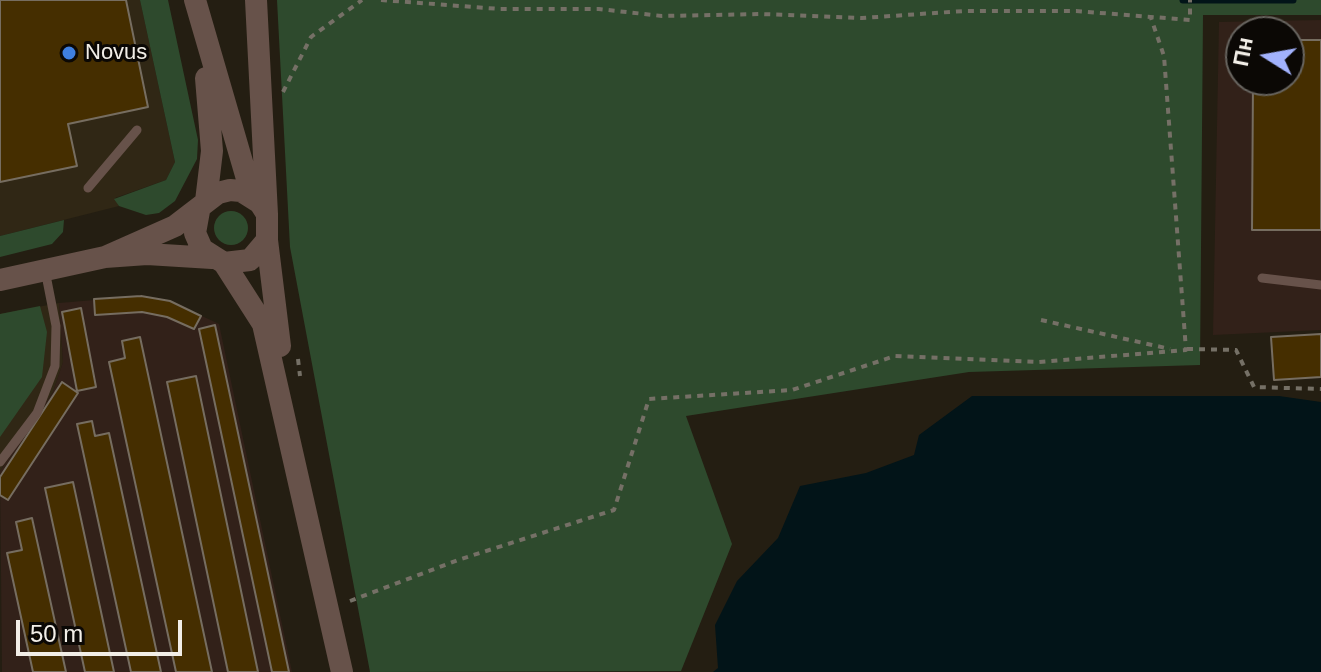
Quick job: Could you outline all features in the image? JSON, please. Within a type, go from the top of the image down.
[{"type":"street","points":[[256,0],[267,240],[280,345],[290,380],[342,672]]},
{"type":"street","points":[[197,7],[252,196],[267,214]]},
{"type":"street","points":[[197,7],[212,151],[195,233],[202,249],[218,261],[263,324],[290,380]]},
{"type":"street","points":[[105,257],[139,244],[230,190],[252,196]]},
{"type":"street","points":[[0,280],[105,257],[147,254],[218,261],[250,260],[267,240]]},
{"type":"lane","points":[[88,188],[137,130]]},
{"type":"lane","points":[[0,462],[37,413],[55,366],[56,326],[45,270]]},
{"type":"lane","points":[[1262,278],[1321,285]]},
{"type":"path","points":[[279,101],[311,37],[362,0]]},
{"type":"path","points":[[381,0],[500,9],[599,9],[662,16],[761,14],[862,18],[964,11],[1076,11],[1190,20],[1190,0]]},
{"type":"path","points":[[350,601],[458,560],[614,510],[649,399],[792,390],[895,356],[1039,362],[1186,350],[1164,56],[1151,18]]},
{"type":"path","points":[[1041,320],[1166,349],[1236,350],[1254,387],[1321,389]]},
{"type":"path","points":[[290,380],[297,347]]},
{"type":"shaded area","points":[[0,0],[140,0],[175,162],[166,180],[115,198],[119,206],[0,236]]},
{"type":"shaded area","points":[[1305,20],[1321,20],[1321,330],[1213,335],[1219,22],[1225,22],[1225,96],[1305,96]]},
{"type":"shaded area","points":[[141,296],[170,301],[219,324],[292,672],[2,672],[0,471],[53,392],[63,362],[59,303]]},
{"type":"shaded area","points":[[59,303],[63,362],[53,392],[0,471],[0,314]]},
{"type":"shaded area","points":[[972,396],[1279,396],[1321,402],[1321,672],[713,672],[718,668],[715,625],[737,581],[778,538],[800,486],[866,473],[914,455],[919,435]]},
{"type":"green space","points":[[140,0],[168,0],[198,140],[197,159],[175,201],[159,213],[146,215],[119,206],[114,199],[166,180],[175,162]]},
{"type":"green space","points":[[277,0],[1321,0],[1321,15],[1203,15],[1200,365],[969,372],[686,416],[732,544],[681,671],[370,672],[290,247]]},
{"type":"green space","points":[[231,211],[243,216],[248,228],[243,240],[231,245],[219,240],[214,228],[219,216]]},
{"type":"green space","points":[[64,220],[63,232],[52,244],[0,257],[0,236]]},
{"type":"green space","points":[[40,306],[47,332],[42,377],[0,437],[0,314]]},
{"type":"building","name":"Novus","points":[[0,0],[126,0],[148,107],[68,124],[77,166],[0,182]]},
{"type":"building","points":[[1305,40],[1321,40],[1321,230],[1252,230],[1253,96],[1305,96]]},
{"type":"building","points":[[141,296],[170,301],[201,316],[194,329],[167,317],[142,312],[95,315],[94,299]]},
{"type":"building","points":[[81,308],[96,387],[77,391],[62,312]]},
{"type":"building","points":[[215,325],[289,672],[272,672],[199,329]]},
{"type":"building","points":[[1321,334],[1321,377],[1274,380],[1271,337]]},
{"type":"building","points":[[140,337],[212,672],[176,672],[109,362],[125,358],[122,341]]},
{"type":"building","points":[[196,376],[258,672],[228,672],[167,382]]},
{"type":"building","points":[[62,382],[78,393],[8,500],[0,495],[0,477]]},
{"type":"building","points":[[92,421],[95,436],[109,433],[161,672],[131,672],[77,424]]},
{"type":"building","points":[[73,482],[114,672],[85,672],[45,488]]},
{"type":"building","points":[[32,518],[66,672],[33,672],[7,553],[22,550],[16,522]]},
{"type":"waterway","points":[[1183,0],[1293,0]]},
{"type":"place","name":"Novus","points":[[69,53]]}]
